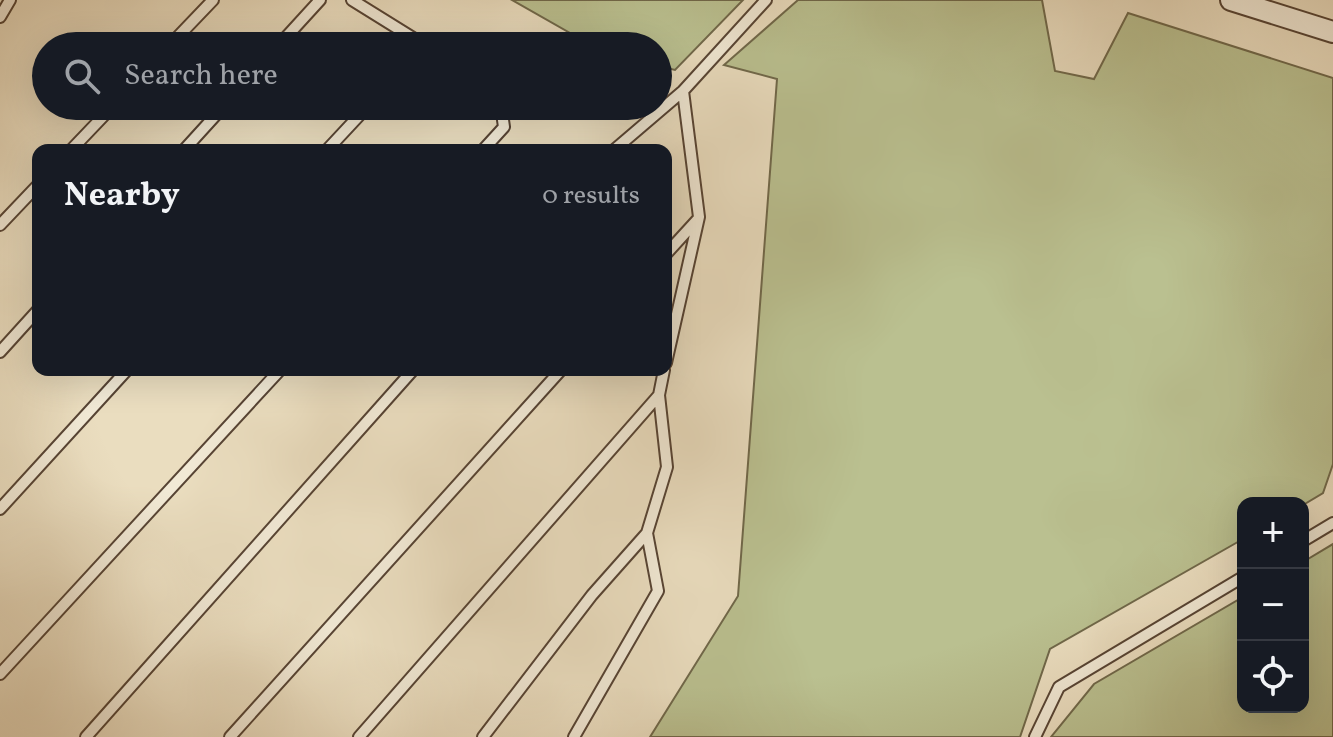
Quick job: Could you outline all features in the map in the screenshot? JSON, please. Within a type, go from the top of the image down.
[{"type":"street","points":[[1231,0],[1333,32]]},
{"type":"lane","points":[[0,17],[10,0]]},
{"type":"lane","points":[[182,32],[213,0]]},
{"type":"lane","points":[[291,32],[320,0]]},
{"type":"lane","points":[[352,0],[402,32]]},
{"type":"lane","points":[[672,100],[766,0]]},
{"type":"lane","points":[[672,336],[699,217],[683,91]]},
{"type":"lane","points":[[77,144],[100,120]]},
{"type":"lane","points":[[189,144],[211,120]]},
{"type":"lane","points":[[333,144],[355,120]]},
{"type":"lane","points":[[488,144],[504,127],[503,120]]},
{"type":"lane","points":[[621,144],[649,120]]},
{"type":"lane","points":[[0,225],[32,191]]},
{"type":"lane","points":[[672,247],[699,217]]},
{"type":"lane","points":[[0,352],[32,317]]},
{"type":"lane","points":[[0,509],[122,376]]},
{"type":"lane","points":[[0,674],[274,376]]},
{"type":"lane","points":[[86,737],[408,376]]},
{"type":"lane","points":[[230,737],[556,376]]},
{"type":"lane","points":[[483,737],[592,595],[647,533],[667,467],[659,395],[663,376]]},
{"type":"lane","points":[[359,737],[659,395]]},
{"type":"lane","points":[[1309,537],[1333,523]]},
{"type":"lane","points":[[574,737],[658,591],[647,533]]},
{"type":"lane","points":[[1035,737],[1059,687],[1237,581]]},
{"type":"green space","points":[[512,0],[743,0],[675,70],[672,69],[672,32],[568,32]]},
{"type":"green space","points":[[798,0],[1042,0],[1055,71],[1094,79],[1128,13],[1333,78],[1333,464],[1323,493],[1309,501],[1309,497],[1237,497],[1237,542],[1050,649],[1020,737],[650,737],[738,596],[777,79],[724,65]]},
{"type":"green space","points":[[1333,544],[1333,737],[1051,737],[1094,684],[1237,601],[1237,713],[1309,713],[1309,558]]}]
